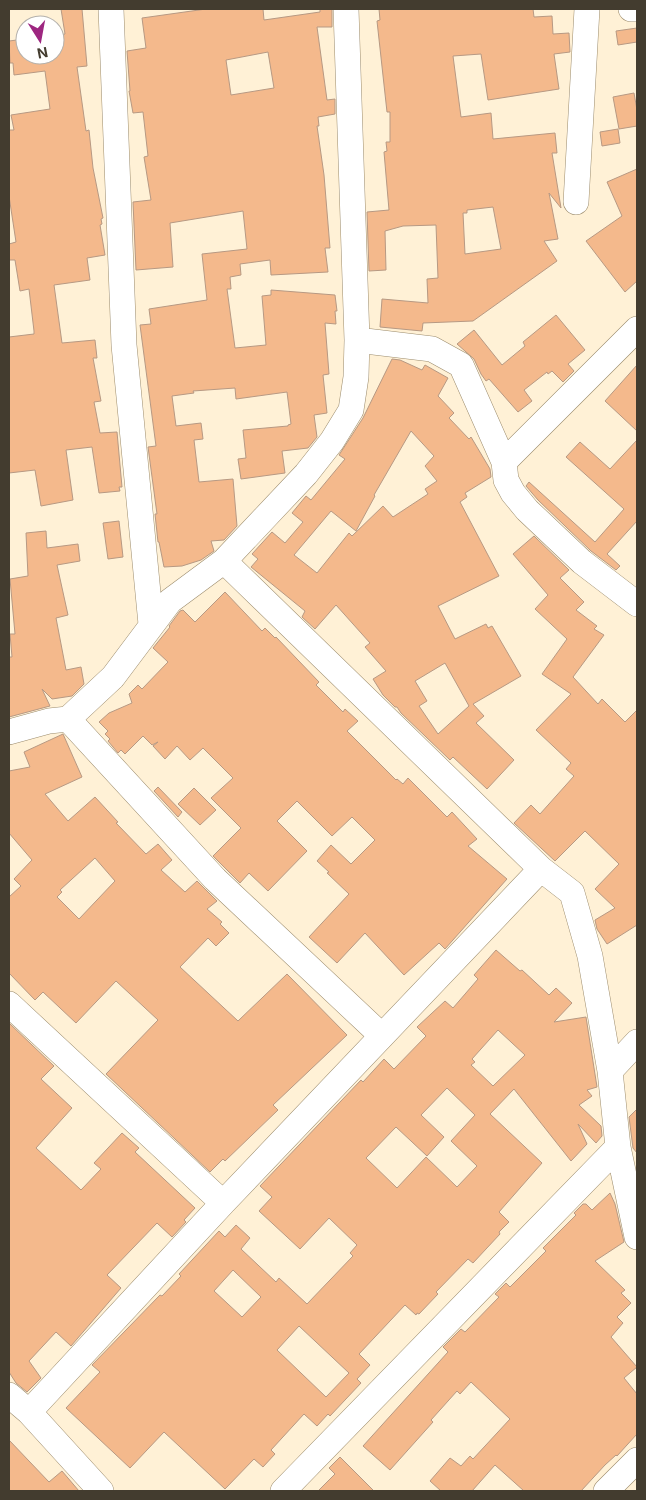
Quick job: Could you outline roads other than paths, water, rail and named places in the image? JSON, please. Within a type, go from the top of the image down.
[{"type":"street","points":[[111,9],[124,345],[150,624]]},
{"type":"street","points":[[9,732],[49,721],[68,719],[113,677],[150,624],[170,601],[224,561],[306,474],[332,441],[351,410],[356,377],[357,340],[346,9]]},
{"type":"street","points":[[576,202],[587,9]]},
{"type":"street","points":[[631,9],[637,9]]},
{"type":"street","points":[[504,462],[637,329]]},
{"type":"street","points":[[357,340],[432,349],[461,365],[504,462],[506,480],[513,493],[527,510],[582,562],[637,604]]},
{"type":"street","points":[[224,561],[542,869],[572,892],[590,956],[610,1071],[618,1147],[637,1237]]},
{"type":"street","points":[[68,719],[215,879],[382,1036]]},
{"type":"street","points":[[29,1412],[223,1203],[542,869]]},
{"type":"street","points":[[9,1004],[223,1203]]},
{"type":"street","points":[[610,1071],[637,1042]]},
{"type":"street","points":[[282,1491],[618,1147]]},
{"type":"street","points":[[9,1395],[29,1412],[101,1491]]},
{"type":"street","points":[[606,1491],[637,1460]]}]
